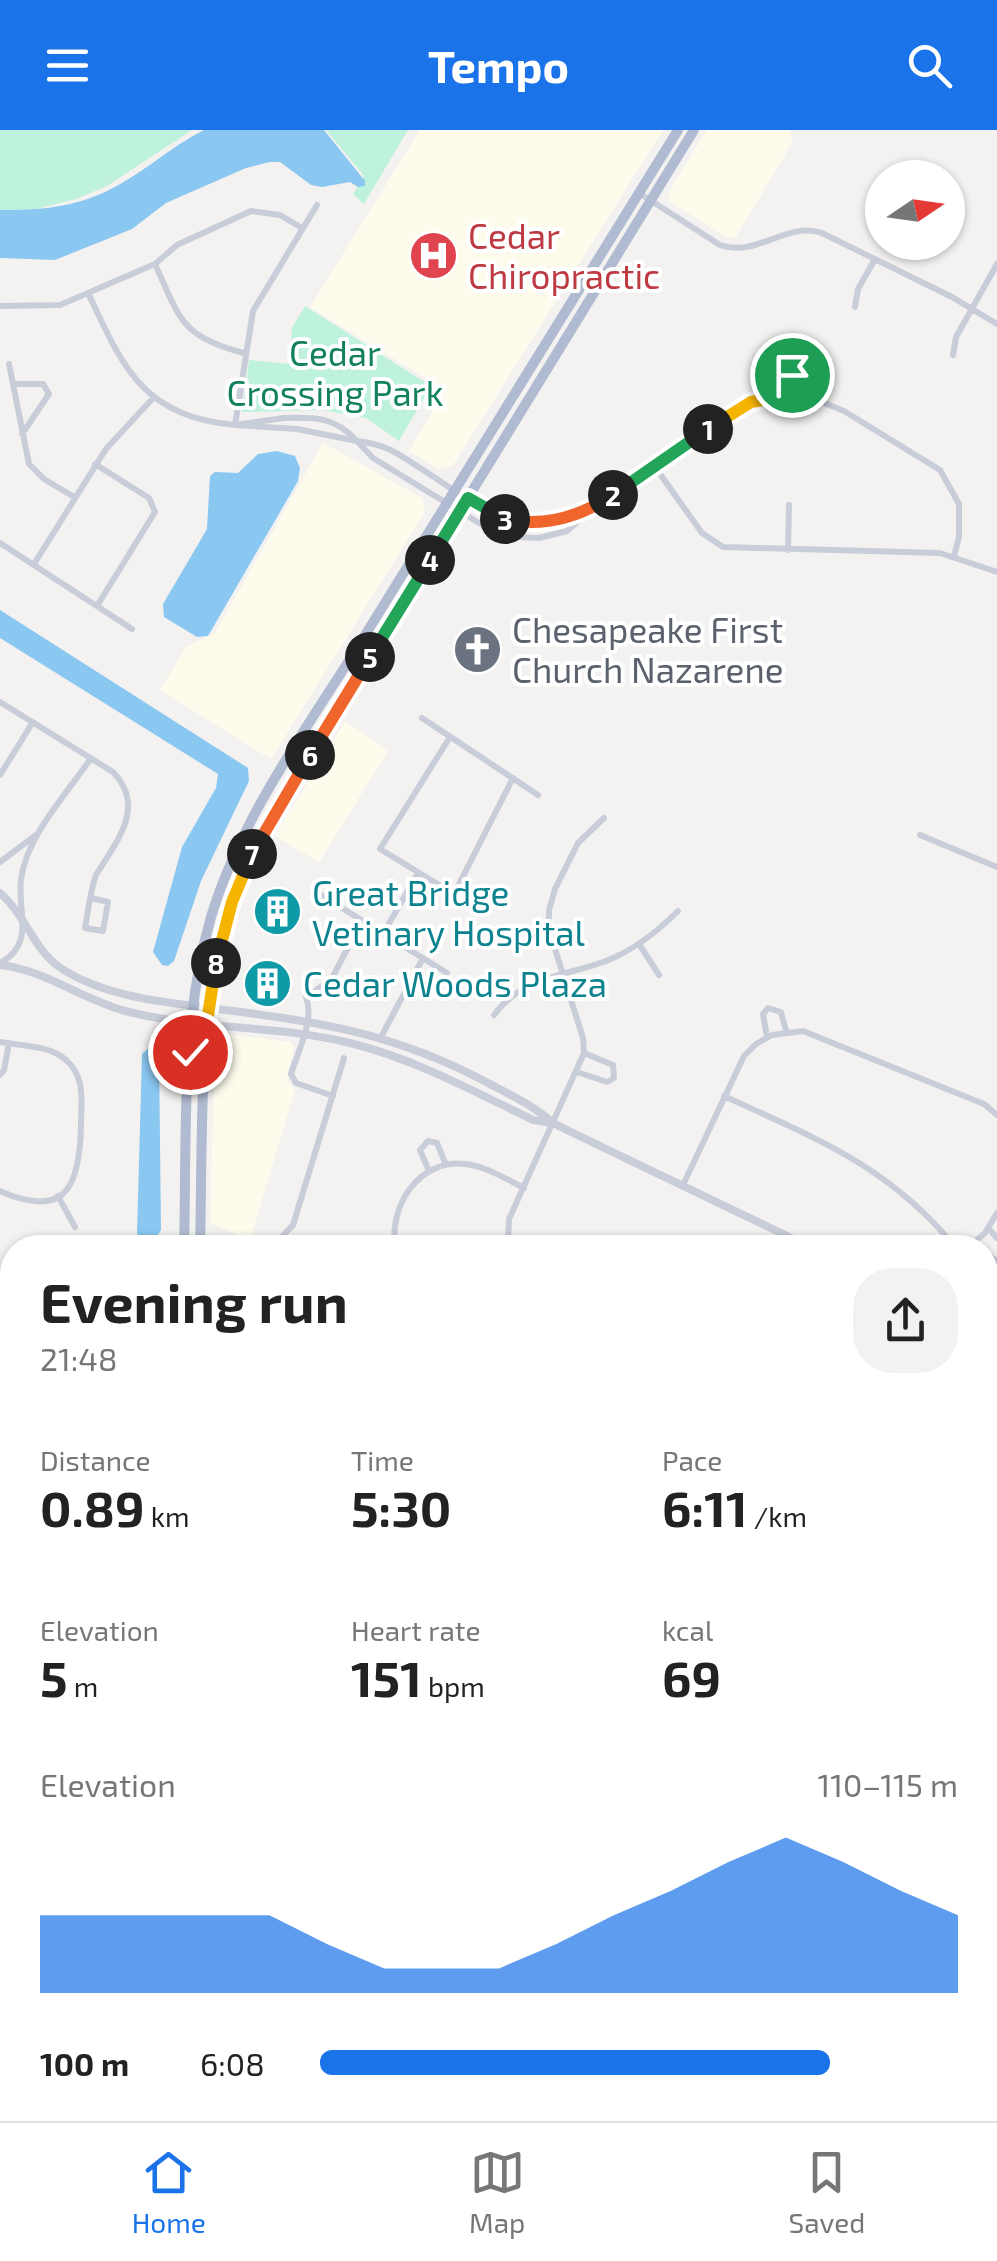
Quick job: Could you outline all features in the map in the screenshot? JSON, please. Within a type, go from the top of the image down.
[{"type":"main road","points":[[184,1235],[193,1005],[212,916],[246,833],[678,130]]},
{"type":"main road","points":[[200,1235],[208,1008],[228,916],[260,837],[694,130]]},
{"type":"street","points":[[639,194],[726,247],[750,248],[789,232],[813,230],[865,254]]},
{"type":"street","points":[[234,425],[252,311],[317,205]]},
{"type":"street","points":[[0,306],[54,306],[155,264],[177,245],[250,212],[280,215],[302,228]]},
{"type":"street","points":[[854,307],[858,289],[874,260]]},
{"type":"street","points":[[877,260],[997,324]]},
{"type":"street","points":[[155,264],[182,323],[210,343],[244,353]]},
{"type":"street","points":[[953,355],[956,337],[997,264]]},
{"type":"street","points":[[88,293],[132,378],[154,397],[201,420],[297,429],[382,444],[501,518],[521,522],[563,518],[591,510]]},
{"type":"street","points":[[9,364],[26,459],[34,470],[74,497]]},
{"type":"street","points":[[774,396],[774,372],[783,365],[792,375],[794,395]]},
{"type":"street","points":[[13,384],[43,384],[48,394],[21,435]]},
{"type":"street","points":[[234,425],[311,418],[342,424],[373,458],[490,529],[526,538],[560,534],[737,409],[774,396],[812,398],[844,411],[940,470],[959,504],[959,537],[954,556]]},
{"type":"street","points":[[34,564],[95,464],[154,397]]},
{"type":"street","points":[[95,464],[148,498],[155,512],[97,606]]},
{"type":"street","points":[[655,467],[702,534],[730,549],[940,553],[997,572]]},
{"type":"street","points":[[788,550],[789,505]]},
{"type":"street","points":[[0,543],[132,630]]},
{"type":"street","points":[[0,702],[91,758],[125,787],[130,805],[125,827],[96,874],[90,898],[85,928],[103,931],[108,902],[90,898]]},
{"type":"street","points":[[422,718],[538,794]]},
{"type":"street","points":[[0,775],[33,722]]},
{"type":"street","points":[[450,737],[380,849],[454,894],[513,778]]},
{"type":"street","points":[[0,964],[17,947],[24,933],[21,879],[28,854],[91,758]]},
{"type":"street","points":[[508,1235],[508,1222],[584,1054],[583,1038],[549,930],[551,898],[578,843],[604,818]]},
{"type":"street","points":[[0,862],[18,852],[40,831]]},
{"type":"street","points":[[920,834],[997,867]]},
{"type":"street","points":[[383,934],[418,873]]},
{"type":"street","points":[[316,892],[447,973]]},
{"type":"street","points":[[0,893],[25,922],[38,948],[64,970],[124,994],[306,1028],[409,1061],[533,1120],[553,1124],[785,1235]]},
{"type":"street","points":[[494,1016],[516,990],[604,962],[639,944],[678,911]]},
{"type":"street","points":[[333,1096],[300,1086],[292,1079],[310,1008],[306,998],[331,980],[362,920]]},
{"type":"street","points":[[639,944],[659,975]]},
{"type":"street","points":[[381,1037],[422,958]]},
{"type":"street","points":[[0,964],[30,971],[115,1008],[191,1021],[381,1037],[456,1066],[539,1110],[553,1124]]},
{"type":"street","points":[[767,1037],[763,1014],[768,1008],[781,1012],[786,1031]]},
{"type":"street","points":[[683,1185],[744,1056],[767,1037],[786,1031],[816,1035],[973,1099],[997,1115]]},
{"type":"street","points":[[0,1075],[4,1070],[4,1042],[60,1055],[74,1068],[80,1081],[78,1171],[70,1186],[58,1196],[35,1202],[0,1191]]},
{"type":"street","points":[[577,1072],[607,1082],[614,1078],[613,1065],[584,1054]]},
{"type":"street","points":[[284,1235],[293,1225],[344,1058]]},
{"type":"street","points":[[724,1096],[874,1169],[920,1207],[945,1235]]},
{"type":"street","points":[[428,1171],[420,1150],[428,1141],[437,1143],[446,1165]]},
{"type":"street","points":[[395,1235],[403,1198],[428,1171],[446,1165],[472,1165],[524,1188]]},
{"type":"street","points":[[58,1196],[75,1227]]},
{"type":"street","points":[[986,1235],[997,1214]]},
{"type":"street","points":[[989,1228],[995,1235]]},
{"type":"shaded area","points":[[420,130],[663,130],[453,465],[439,469],[409,451],[445,390],[310,307]]},
{"type":"shaded area","points":[[707,130],[790,130],[792,143],[735,238],[725,236],[670,202],[668,193]]},
{"type":"shaded area","points":[[323,443],[422,498],[425,512],[271,759],[160,690],[186,647],[215,633]]},
{"type":"shaded area","points":[[345,721],[388,751],[319,862],[275,836]]},
{"type":"shaded area","points":[[226,1034],[290,1042],[294,1046],[287,1081],[295,1090],[252,1235],[238,1235],[210,1223],[215,1045]]},
{"type":"green space","points":[[0,130],[192,130],[107,186],[76,199],[0,218]]},
{"type":"green space","points":[[326,130],[408,130],[364,204],[353,194],[364,176]]},
{"type":"green space","name":"Cedar Crossing Park","points":[[305,306],[431,386],[399,441],[366,418],[322,410],[242,412],[249,360],[289,364],[292,328]]},
{"type":"water","points":[[204,130],[324,130],[365,186],[350,182],[311,185],[280,162],[270,162],[246,168],[166,203],[132,229],[55,260],[0,258],[0,210],[56,207],[96,196]]},
{"type":"water","points":[[277,451],[295,456],[300,468],[298,481],[208,636],[197,637],[164,617],[163,604],[207,529],[210,476],[215,472],[238,473],[258,454]]},
{"type":"water","points":[[0,610],[248,768],[249,781],[201,881],[174,961],[168,966],[162,965],[153,952],[182,847],[216,788],[218,774],[0,638]]},
{"type":"water","points":[[151,1046],[159,1054],[161,1230],[158,1235],[137,1233],[142,1054]]},
{"type":"place","name":"Cedar Chiropractic","points":[[433,255]]},
{"type":"place","name":"Chesapeake First Church Nazarene","points":[[477,649]]},
{"type":"place","name":"Great Bridge Vetinary Hospital","points":[[277,912]]},
{"type":"place","name":"Cedar Woods Plaza","points":[[268,983]]},
{"type":"route","points":[[190,1052],[191,1021],[207,1022],[224,929],[260,837],[468,498],[501,518],[521,522],[541,522],[591,510],[743,406],[774,396],[794,395],[792,375]]}]
